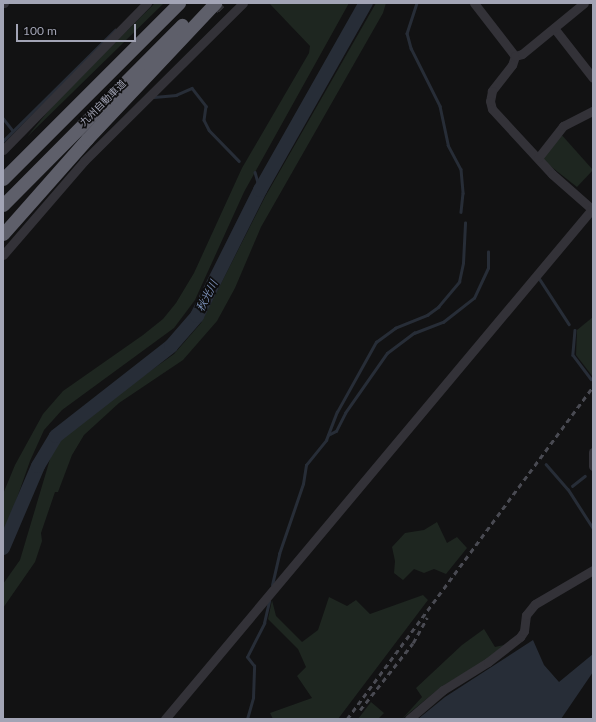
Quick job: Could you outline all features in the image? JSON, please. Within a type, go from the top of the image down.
[{"type":"highway","name":"九州自動車道","points":[[3,179],[179,3]]},
{"type":"highway","name":"九州自動車道","points":[[3,206],[206,3]]},
{"type":"highway","points":[[3,234],[87,139],[215,3]]},
{"type":"street","points":[[3,150],[146,3]]},
{"type":"street","points":[[3,255],[84,161],[226,15],[243,3]]},
{"type":"street","points":[[474,3],[515,56]]},
{"type":"street","points":[[515,56],[522,54],[584,3]]},
{"type":"street","points":[[554,28],[593,78]]},
{"type":"street","points":[[165,719],[593,209],[538,158],[492,109],[490,100],[492,90],[512,65],[515,56]]},
{"type":"street","points":[[538,158],[563,126],[593,110]]},
{"type":"street","points":[[593,452],[593,466]]},
{"type":"street","points":[[409,719],[443,690],[488,662],[520,637],[524,630],[526,615],[535,604],[593,570]]},
{"type":"shaded area","points":[[155,3],[164,3],[27,137],[58,99]]},
{"type":"shaded area","points":[[269,3],[349,3],[244,192],[195,300],[174,328],[62,410],[44,430],[30,461],[3,538],[3,494],[15,465],[43,414],[63,391],[143,335],[163,319],[176,303],[194,273],[242,168],[309,53],[310,46]]},
{"type":"shaded area","points":[[376,3],[386,3],[383,13],[261,227],[235,288],[217,321],[183,360],[119,403],[84,435],[72,455],[58,492],[55,492],[41,533],[42,541],[35,562],[3,608],[3,584],[20,560],[53,449],[73,426],[174,354],[201,323],[265,197]]},
{"type":"shaded area","points":[[560,133],[593,170],[577,187],[544,161],[544,156]]},
{"type":"shaded area","points":[[593,317],[593,377],[576,355],[577,330]]},
{"type":"shaded area","points":[[437,522],[447,543],[457,537],[467,548],[446,574],[434,569],[424,573],[414,569],[403,580],[394,573],[395,561],[392,547],[405,533],[424,530]]},
{"type":"shaded area","points":[[423,595],[428,600],[338,719],[273,719],[270,713],[312,698],[297,676],[306,667],[298,649],[268,619],[272,600],[276,616],[302,642],[318,630],[329,597],[347,606],[356,600],[370,614]]},
{"type":"shaded area","points":[[484,629],[495,647],[504,645],[486,660],[441,687],[402,719],[422,697],[416,688],[462,645]]},
{"type":"shaded area","points":[[533,640],[544,665],[559,682],[593,654],[593,672],[561,719],[418,719],[445,697]]},
{"type":"shaded area","points":[[371,702],[384,713],[378,719],[358,719]]},
{"type":"waterway","name":"秋光川","points":[[3,548],[38,466],[56,436],[171,346],[197,316],[260,190],[366,3]]},
{"type":"waterway","points":[[417,3],[407,33],[411,48],[440,106],[448,145],[461,169],[463,193],[461,212]]},
{"type":"waterway","points":[[3,141],[115,30]]},
{"type":"waterway","points":[[154,97],[176,95],[192,88],[206,106],[204,120],[209,130],[239,161]]},
{"type":"waterway","points":[[3,118],[13,131]]},
{"type":"waterway","points":[[255,172],[260,190]]},
{"type":"waterway","points":[[272,585],[279,554],[303,484],[306,465],[326,440],[337,412],[376,342],[395,328],[427,315],[438,307],[459,282],[463,263],[465,223]]},
{"type":"waterway","points":[[328,435],[336,431],[345,413],[387,353],[414,333],[443,322],[474,298],[488,268],[488,252]]},
{"type":"waterway","points":[[539,278],[569,324]]},
{"type":"waterway","points":[[575,330],[573,355],[591,379]]},
{"type":"waterway","points":[[546,464],[568,489],[593,528]]},
{"type":"waterway","points":[[572,486],[585,476]]},
{"type":"waterway","points":[[247,719],[253,698],[254,666],[247,657],[264,623],[269,602]]},
{"type":"tunnel","points":[[215,3],[224,13]]},
{"type":"railway","points":[[347,719],[593,387]]},
{"type":"railway","points":[[360,710],[413,643],[427,618]]}]
